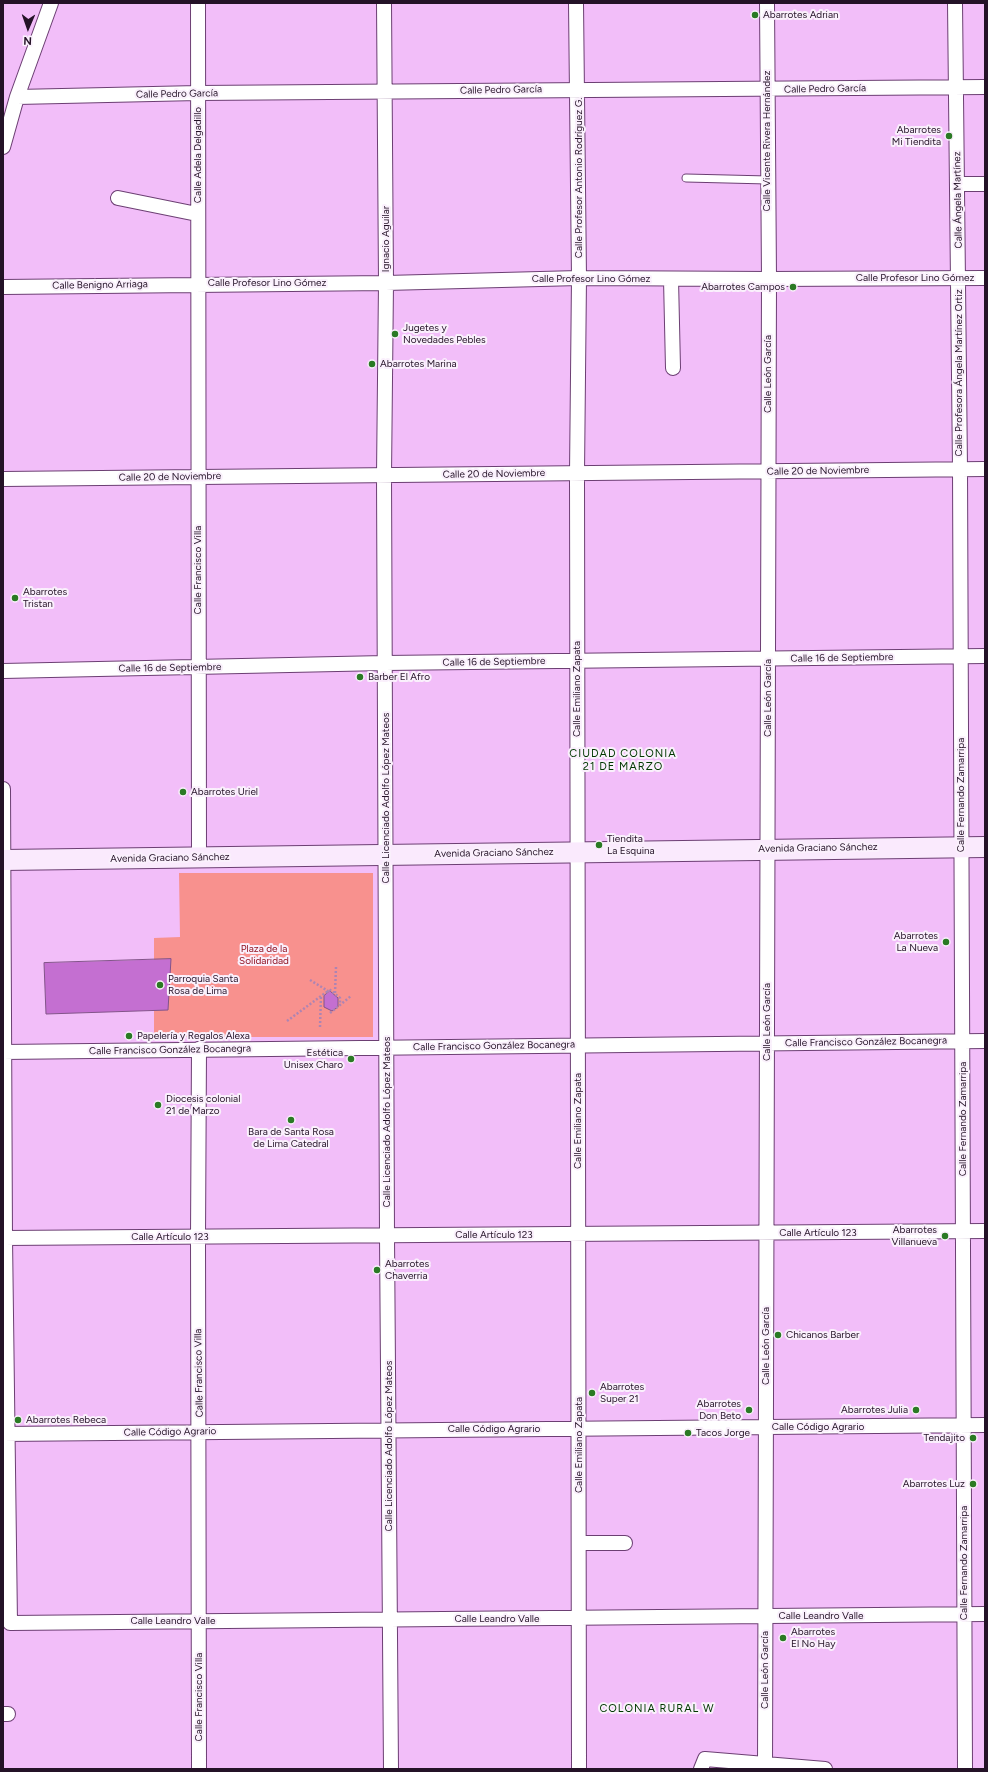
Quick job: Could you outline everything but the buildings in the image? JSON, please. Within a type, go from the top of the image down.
[{"type":"street","points":[[3,147],[17,98],[51,3]]},
{"type":"street","name":"Calle Adela Delgadillo","points":[[197,284],[198,3]]},
{"type":"street","name":"Ignacio Aguilar","points":[[384,3],[386,283],[384,475]]},
{"type":"street","name":"Calle Profesor Antonio Rodríguez G.","points":[[576,3],[579,278],[576,473]]},
{"type":"street","name":"Calle Vicente Rivera Hernández","points":[[767,3],[768,280]]},
{"type":"street","name":"Calle Ángela Martínez","points":[[955,3],[959,277]]},
{"type":"street","name":"Calle Pedro García","points":[[17,98],[198,94],[985,87]]},
{"type":"street","points":[[958,184],[985,184]]},
{"type":"street","points":[[118,198],[198,214]]},
{"type":"street","name":"Calle Profesor Lino Gómez","points":[[197,284],[386,283],[579,278],[768,280],[959,277],[985,278]]},
{"type":"street","name":"Calle Profesora Ángela Martínez Ortiz","points":[[959,277],[960,469]]},
{"type":"street","points":[[671,279],[673,368]]},
{"type":"street","name":"Calle León García","points":[[765,1764],[768,280]]},
{"type":"street","name":"Calle Benigno Arriaga","points":[[3,287],[197,284]]},
{"type":"street","name":"Calle Francisco Villa","points":[[197,284],[199,857]]},
{"type":"street","name":"Calle Fernando Zamarripa","points":[[960,469],[965,1769]]},
{"type":"street","name":"Calle 20 de Noviembre","points":[[3,479],[985,469]]},
{"type":"street","name":"Calle Emiliano Zapata","points":[[576,473],[578,852],[577,1234],[580,1618],[579,1769]]},
{"type":"street","name":"Calle Licenciado Adolfo López Mateos","points":[[384,475],[391,1769]]},
{"type":"street","name":"Calle 16 de Septiembre","points":[[3,671],[386,663],[985,656]]},
{"type":"street","points":[[3,789],[6,1578]]},
{"type":"street","name":"Avenida Graciano Sánchez","points":[[4,860],[962,846],[985,847]]},
{"type":"street","name":"Calle Francisco González Bocanegra","points":[[4,1052],[985,1041]]},
{"type":"street","name":"Calle Francisco Villa","points":[[199,1049],[199,1769]]},
{"type":"street","name":"Calle Artículo 123","points":[[4,1238],[985,1231]]},
{"type":"street","name":"Calle Código Agrario","points":[[6,1434],[985,1425]]},
{"type":"street","points":[[579,1543],[626,1543]]},
{"type":"street","name":"Calle Leandro Valle","points":[[6,1578],[10,1623],[985,1614]]},
{"type":"street","points":[[701,1769],[705,1759],[825,1769]]},
{"type":"lane","points":[[686,178],[768,180]]},
{"type":"path","points":[[335,994],[336,967]]},
{"type":"path","points":[[310,980],[328,991],[329,989],[340,998],[340,1005]]},
{"type":"path","points":[[287,1021],[328,991]]},
{"type":"path","points":[[320,1027],[322,996]]},
{"type":"path","points":[[330,1013],[351,996]]},
{"type":"green space","name":"Plaza de la Solidaridad","points":[[179,873],[373,873],[373,1037],[154,1037],[154,938],[180,937]]},
{"type":"place","name":"Abarrotes Adrian","points":[[755,15]]},
{"type":"place","name":"Abarrotes Mi Tiendita","points":[[949,136]]},
{"type":"place","name":"Abarrotes Campos","points":[[793,287]]},
{"type":"place","name":"Jugetes y Novedades Pebles","points":[[395,334]]},
{"type":"place","name":"Abarrotes Marina","points":[[372,364]]},
{"type":"place","name":"Abarrotes Tristan","points":[[15,598]]},
{"type":"place","name":"Barber El Afro","points":[[360,677]]},
{"type":"place","name":"Abarrotes Uriel","points":[[183,792]]},
{"type":"place","name":"Tiendita La Esquina","points":[[599,845]]},
{"type":"place","name":"Abarrotes La Nueva","points":[[946,942]]},
{"type":"place","name":"Parroquia Santa Rosa de Lima","points":[[160,985]]},
{"type":"place","name":"Papelería y Regalos Alexa","points":[[129,1036]]},
{"type":"place","name":"Estética Unisex Charo","points":[[351,1059]]},
{"type":"place","name":"Diocesis colonial 21 de Marzo","points":[[158,1105]]},
{"type":"place","name":"Bara de Santa Rosa de Lima Catedral","points":[[291,1120]]},
{"type":"place","name":"Abarrotes Villanueva","points":[[945,1236]]},
{"type":"place","name":"Abarrotes Chaverria","points":[[377,1270]]},
{"type":"place","name":"Chicanos Barber","points":[[778,1335]]},
{"type":"place","name":"Abarrotes Super 21","points":[[592,1393]]},
{"type":"place","name":"Abarrotes Don Beto","points":[[749,1410]]},
{"type":"place","name":"Abarrotes Julia","points":[[916,1410]]},
{"type":"place","name":"Abarrotes Rebeca","points":[[18,1420]]},
{"type":"place","name":"Tacos Jorge","points":[[688,1433]]},
{"type":"place","name":"Tendajito","points":[[973,1438]]},
{"type":"place","name":"Abarrotes Luz","points":[[973,1484]]},
{"type":"place","name":"Abarrotes El No Hay","points":[[783,1638]]},
{"type":"district","name":"CIUDAD COLONIA 21 DE MARZO","points":[[623,760]]},
{"type":"district","name":"COLONIA RURAL W","points":[[657,1709]]}]
